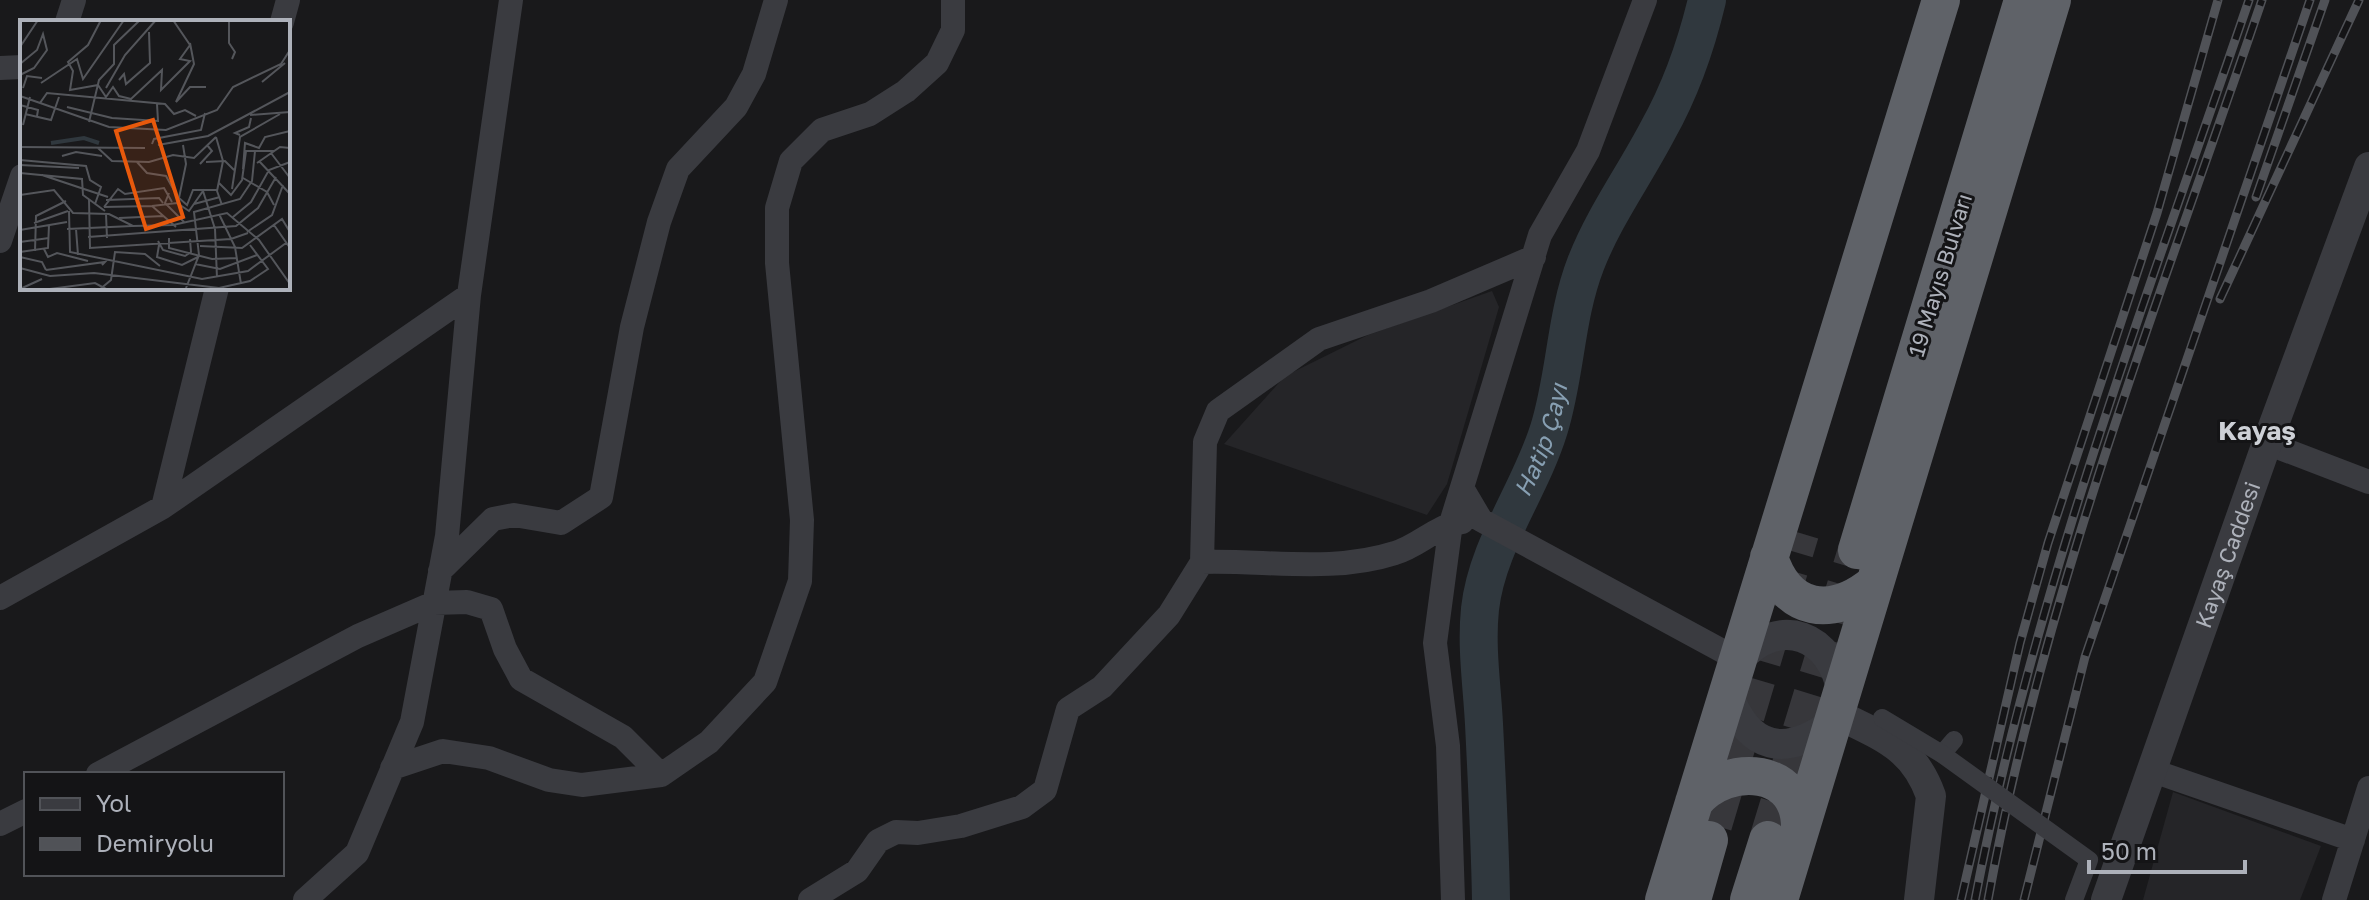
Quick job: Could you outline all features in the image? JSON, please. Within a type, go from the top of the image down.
[{"type":"highway","points":[[1664,900],[1704,814],[1734,677],[1941,0]]},
{"type":"highway","points":[[1800,533],[1966,0]]},
{"type":"highway","name":"19 Mayıs Bulvarı","points":[[1857,550],[2023,0]]},
{"type":"highway","points":[[1749,900],[1850,714],[1874,584],[2052,0]]},
{"type":"highway","points":[[1769,557],[1775,576],[1801,602],[1836,605],[1855,599],[1874,584]]},
{"type":"highway","points":[[1692,900],[1706,788],[1719,780],[1762,777],[1779,784],[1794,798],[1801,814],[1784,835],[1779,900]]},
{"type":"street","points":[[68,20],[74,0]]},
{"type":"street","points":[[283,20],[288,0]]},
{"type":"street","points":[[305,900],[357,853],[412,722],[447,536],[469,295],[511,0]]},
{"type":"street","points":[[440,571],[493,519],[514,515],[561,523],[601,497],[632,327],[659,222],[678,169],[736,107],[754,74],[776,0]]},
{"type":"street","points":[[392,768],[443,751],[489,758],[549,780],[582,785],[661,775],[709,742],[765,682],[800,581],[802,520],[777,263],[777,208],[791,161],[822,130],[870,114],[906,91],[937,63],[953,30],[953,0]]},
{"type":"street","points":[[1453,900],[1448,746],[1435,643],[1451,523],[1540,235],[1588,151],[1645,0]]},
{"type":"street","points":[[0,68],[20,67]]},
{"type":"street","name":"Kayaş Caddesi","points":[[2106,900],[2267,443],[2369,167]]},
{"type":"street","points":[[0,241],[20,182]]},
{"type":"street","points":[[810,900],[857,871],[878,841],[896,832],[918,833],[961,826],[1022,807],[1045,790],[1068,709],[1102,687],[1169,615],[1202,562],[1205,442],[1218,411],[1319,339],[1431,301],[1534,257]]},
{"type":"street","points":[[163,507],[217,290]]},
{"type":"street","points":[[0,598],[163,507],[469,295]]},
{"type":"street","points":[[2267,443],[2369,482]]},
{"type":"street","points":[[1462,488],[1481,520],[1734,677]]},
{"type":"street","points":[[1202,562],[1250,561],[1296,565],[1356,560],[1394,553],[1451,523],[1481,520]]},
{"type":"street","points":[[102,772],[358,636],[434,603],[467,602],[491,609],[505,649],[521,679],[623,737],[661,775]]},
{"type":"street","points":[[1850,714],[1811,739],[1793,745],[1775,744],[1759,738],[1744,727],[1734,677],[1752,646],[1768,638],[1786,635],[1804,638],[1820,647],[1832,660],[1850,714],[1913,759],[1926,782],[1931,796],[1919,900]]},
{"type":"street","points":[[1850,714],[1948,747],[2094,854],[2074,900]]},
{"type":"street","points":[[2150,770],[2360,828]]},
{"type":"street","points":[[2334,900],[2360,828],[2369,788]]},
{"type":"street","points":[[0,824],[24,812]]},
{"type":"shaded area","points":[[1492,291],[1499,307],[1447,484],[1427,515],[1224,444],[1285,376],[1368,335]]},
{"type":"shaded area","points":[[2173,792],[2321,846],[2300,900],[2143,900]]},
{"type":"waterway","name":"Hatip Çayı","points":[[1491,900],[1479,638],[1484,585],[1500,540],[1549,429],[1574,304],[1586,263],[1602,228],[1674,99],[1693,51],[1707,0]]},
{"type":"tunnel","points":[[1713,825],[1800,533]]},
{"type":"tunnel","points":[[1768,840],[1857,550]]},
{"type":"railway","points":[[1961,900],[2020,643],[2048,543],[2157,213],[2218,0]]},
{"type":"railway","points":[[1975,900],[2028,671],[2061,558],[2133,334],[2249,0]]},
{"type":"railway","points":[[1988,900],[2040,671],[2073,557],[2146,333],[2262,0]]},
{"type":"railway","points":[[2024,900],[2085,657],[2310,0]]},
{"type":"railway","points":[[2256,197],[2325,0]]},
{"type":"railway","points":[[2220,299],[2359,0]]},
{"type":"district","name":"Kayaş","points":[[2257,431]]}]
